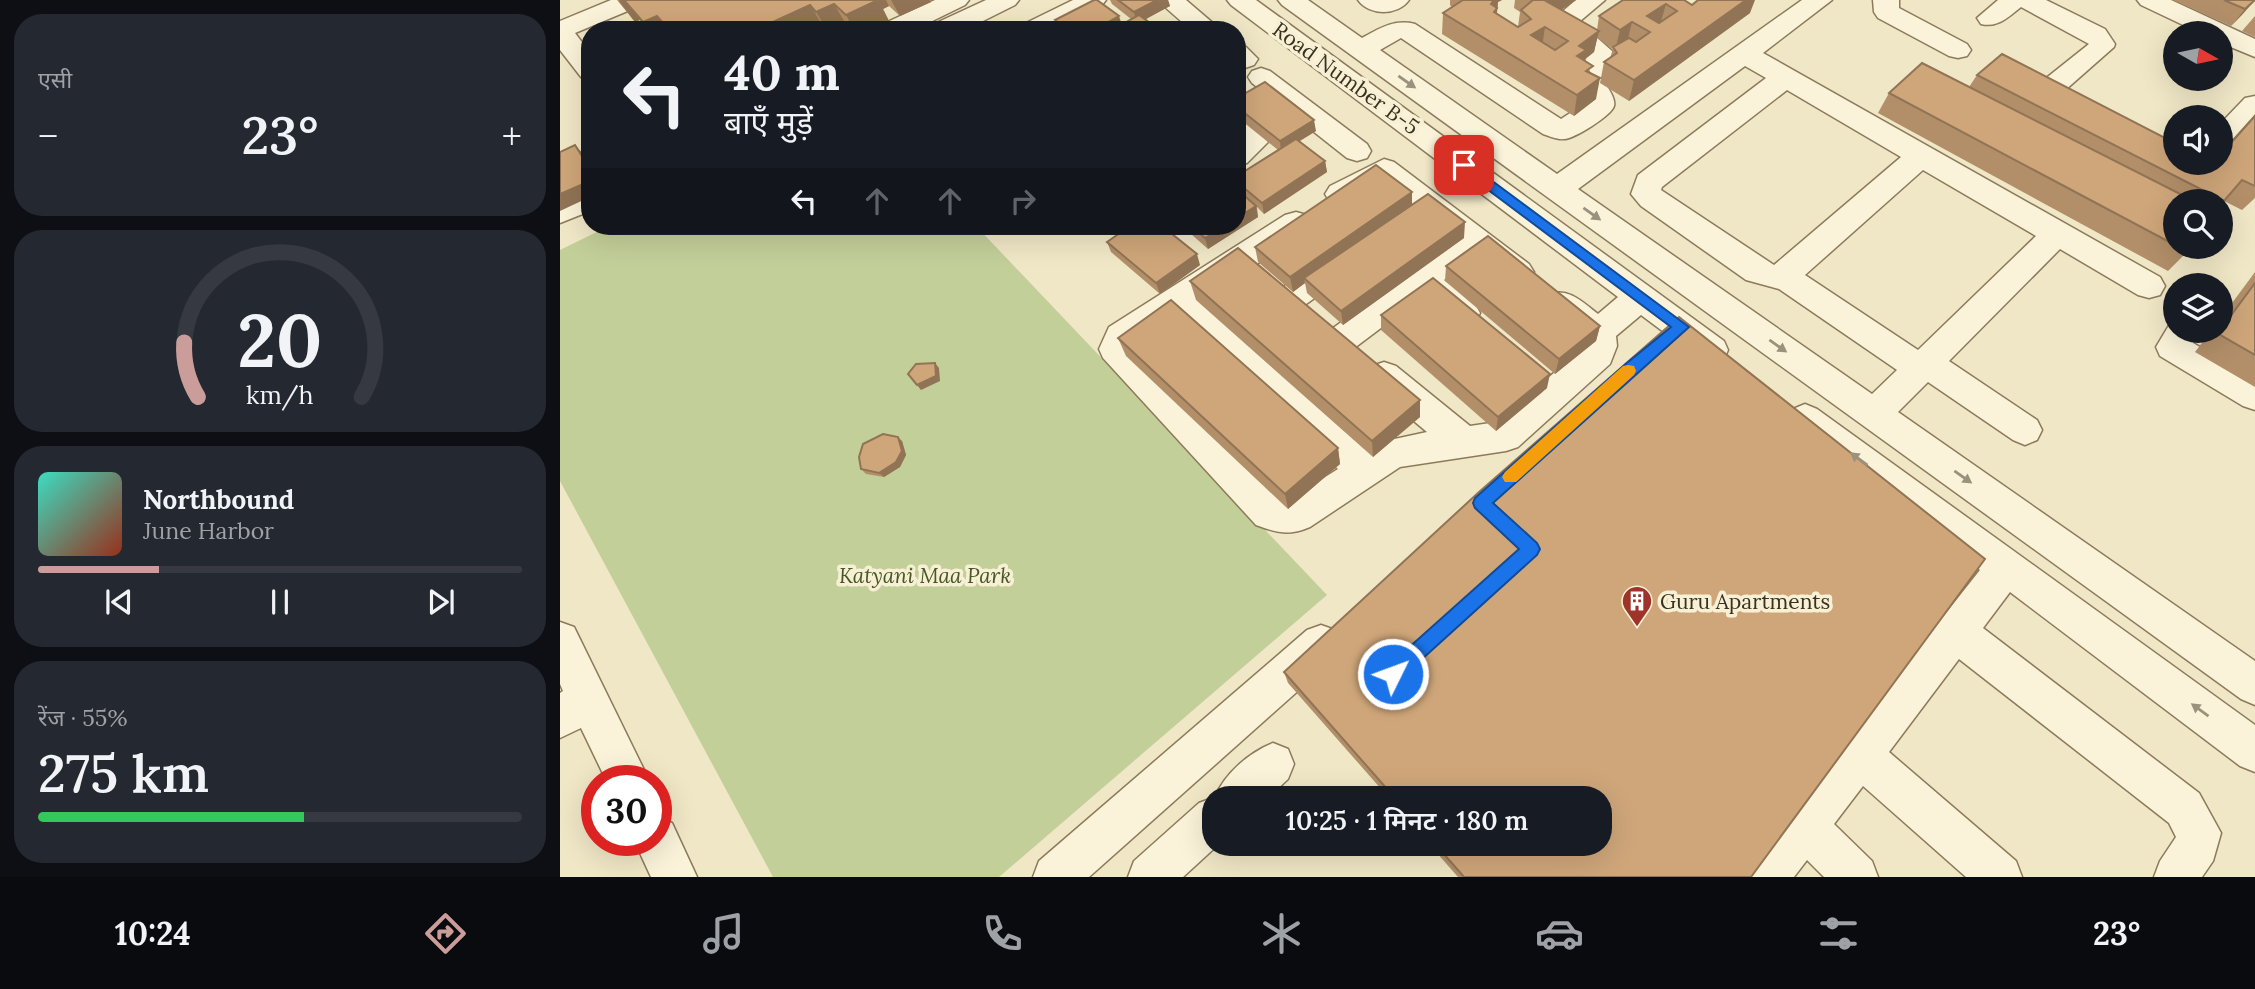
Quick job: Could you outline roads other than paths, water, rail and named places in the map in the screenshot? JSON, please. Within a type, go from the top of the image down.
[{"type":"street","points":[[606,21],[633,0]]},
{"type":"street","points":[[912,21],[957,0]]},
{"type":"street","points":[[962,21],[1006,0]]},
{"type":"street","points":[[1051,21],[1093,0]]},
{"type":"street","points":[[1170,0],[1197,21]]},
{"type":"street","name":"Road Number B-5","points":[[1240,0],[1736,368]]},
{"type":"street","points":[[1291,0],[2255,685]]},
{"type":"street","points":[[1371,0],[1384,5],[1395,0]]},
{"type":"street","points":[[1592,0],[1563,22],[1599,51],[1600,56],[1591,81],[1601,103],[1615,111],[1624,111],[1771,5]]},
{"type":"street","points":[[1558,189],[1819,0]]},
{"type":"street","points":[[1886,0],[1884,7],[1887,12],[1958,50]]},
{"type":"street","points":[[1990,18],[2015,0]]},
{"type":"street","points":[[2026,0],[2096,35],[2102,44],[2045,92]]},
{"type":"street","points":[[2150,0],[2255,49]]},
{"type":"street","points":[[581,27],[560,31],[581,59]]},
{"type":"street","points":[[1361,50],[1396,30],[1406,30],[1561,130],[1600,107],[1601,103]]},
{"type":"street","points":[[1246,70],[1308,50]]},
{"type":"street","points":[[1744,54],[2149,286]]},
{"type":"street","points":[[1246,71],[1357,150]]},
{"type":"street","points":[[1786,78],[1647,182],[1646,187],[1646,194],[1651,198],[1757,272],[1776,278],[1783,276],[1921,156]]},
{"type":"street","points":[[2233,127],[2255,105]]},
{"type":"street","points":[[1246,134],[1254,142],[1246,149]]},
{"type":"street","points":[[1291,299],[1381,169],[1387,171],[1416,211],[1476,240],[1599,332]]},
{"type":"street","points":[[560,212],[581,202]]},
{"type":"street","points":[[1874,415],[2057,234]]},
{"type":"street","points":[[1476,240],[1422,280],[1291,299],[1177,301],[1121,336],[1116,353],[1269,513],[1292,518],[1390,455],[1411,449],[1506,436],[1549,380],[1600,353],[1599,332]]},
{"type":"street","points":[[1291,299],[1371,243]]},
{"type":"street","points":[[1783,276],[2025,430]]},
{"type":"street","points":[[1422,280],[1486,330]]},
{"type":"street","points":[[1291,299],[1465,443]]},
{"type":"street","points":[[1177,301],[1364,470]]},
{"type":"street","points":[[1599,332],[1659,310]]},
{"type":"street","points":[[1522,467],[1643,359],[1659,310]]},
{"type":"street","points":[[2175,343],[2172,347],[2255,396]]},
{"type":"street","points":[[1780,400],[1888,501],[2006,567],[2255,751]]},
{"type":"street","points":[[1766,877],[2006,567]]},
{"type":"street","points":[[1055,877],[1343,624]]},
{"type":"street","points":[[1955,631],[2184,808],[2199,833],[2197,845],[2176,877]]},
{"type":"street","points":[[560,641],[574,708],[617,765]]},
{"type":"street","points":[[1860,755],[2000,877]]},
{"type":"street","points":[[1249,786],[1273,764]]},
{"type":"street","points":[[1805,827],[1856,877]]},
{"type":"street","points":[[1150,877],[1202,829]]},
{"type":"street","points":[[664,856],[674,877]]},
{"type":"place","name":"Guru Apartments","points":[[1637,628]]},
{"type":"park label","name":"Katyani Maa Park","points":[[925,575]]}]
